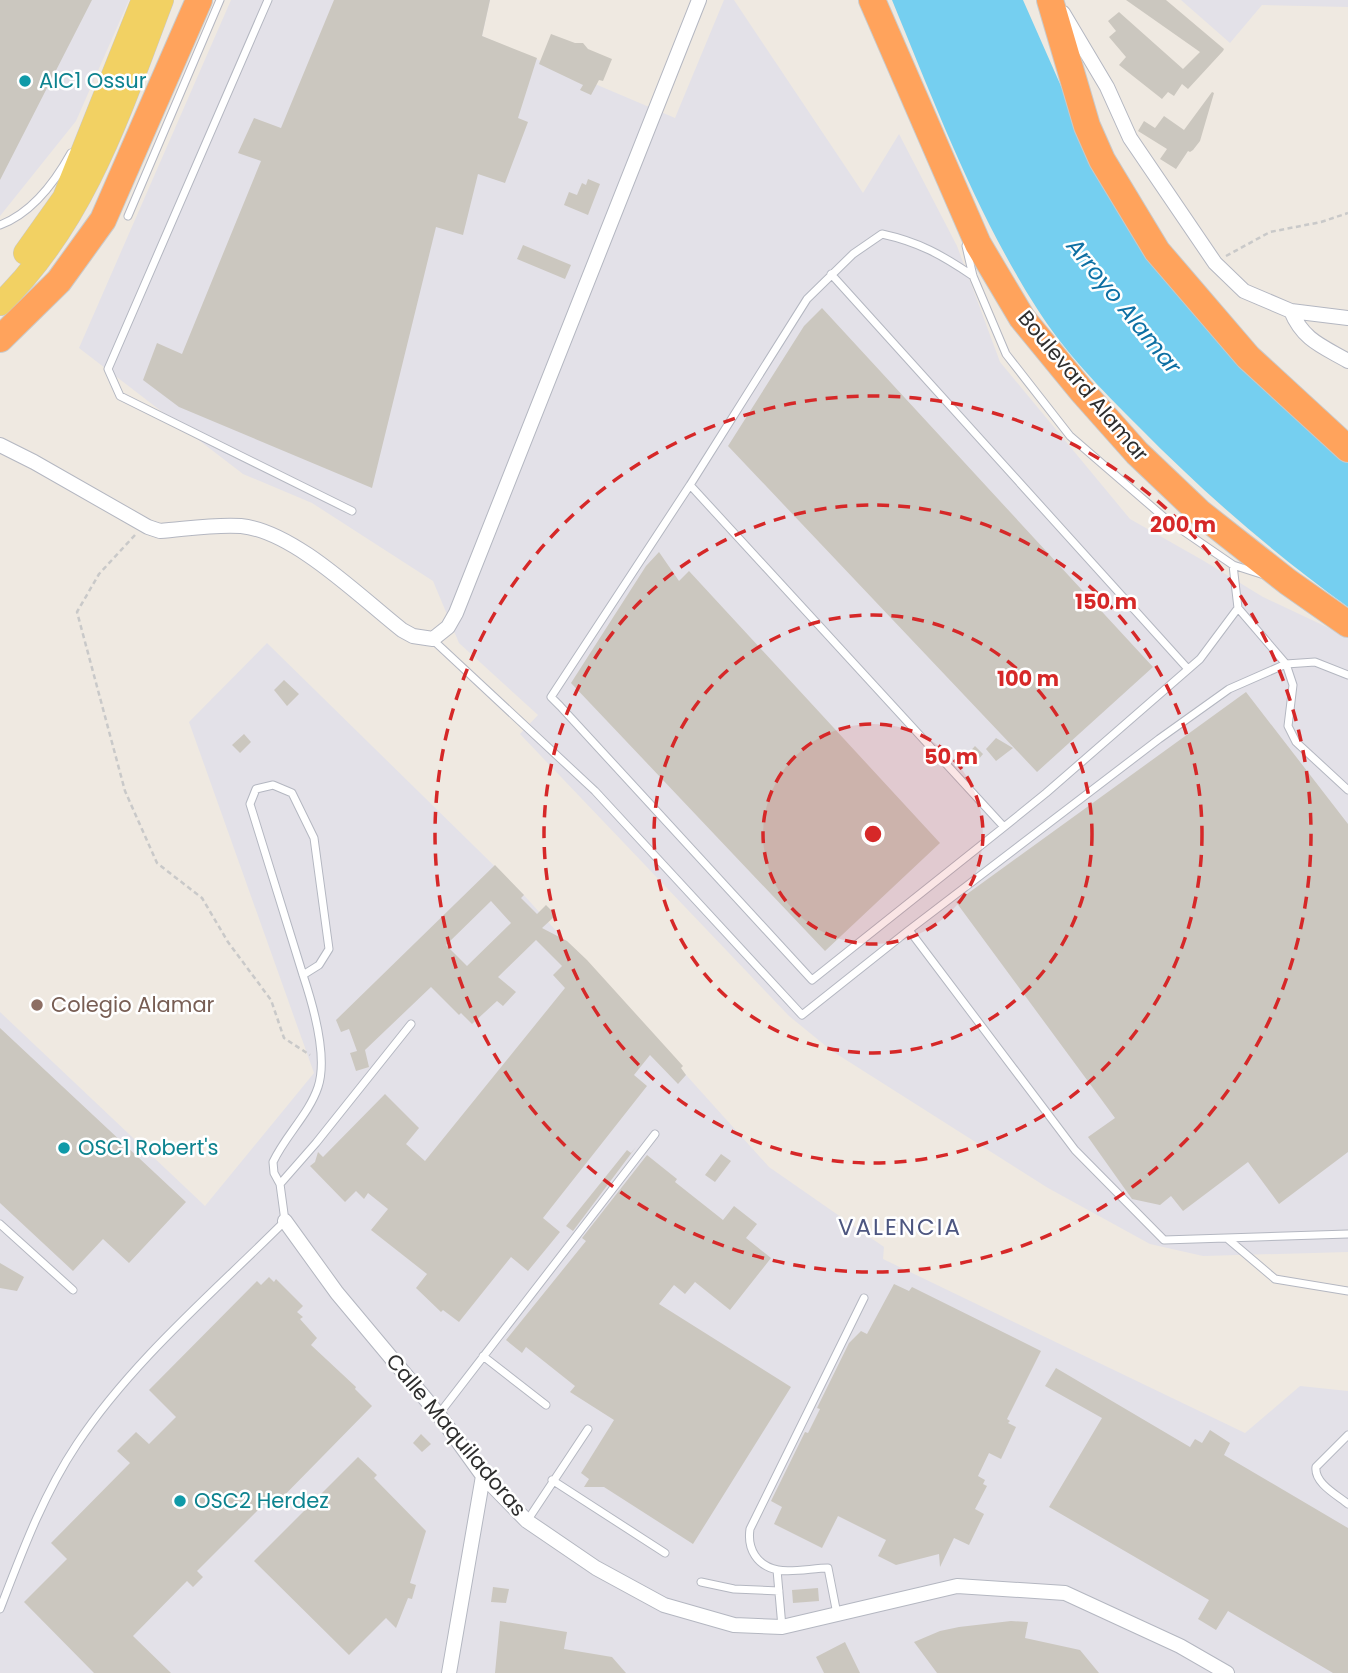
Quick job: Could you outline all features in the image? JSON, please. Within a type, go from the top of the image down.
[{"type":"highway","points":[[0,339],[58,281],[103,220],[130,136],[180,0]]},
{"type":"highway","points":[[0,321],[55,263],[80,228],[199,0]]},
{"type":"highway","name":"Boulevard Alamar","points":[[872,0],[978,244],[1022,318],[1137,453],[1199,512],[1348,624]]},
{"type":"highway","points":[[1052,0],[1087,126],[1101,160],[1157,251],[1248,357],[1348,449]]},
{"type":"main road","points":[[0,281],[18,262],[64,198],[143,0]]},
{"type":"main road","points":[[0,304],[57,235],[94,172],[130,136],[162,0]]},
{"type":"street","points":[[0,445],[148,527],[160,531],[242,526],[275,536],[298,547],[402,630],[413,636],[433,639],[448,627],[456,613],[699,0]]},
{"type":"street","points":[[1052,0],[1107,87],[1130,138],[1215,264],[1244,291],[1291,311],[1348,318]]},
{"type":"street","points":[[1291,311],[1297,325],[1310,340],[1348,360]]},
{"type":"street","name":"Calle Maquiladoras","points":[[285,1221],[337,1293],[439,1415],[483,1476],[527,1521],[596,1568],[664,1605],[734,1625],[782,1627],[957,1586],[1065,1593],[1180,1646],[1227,1673]]},
{"type":"street","points":[[449,1673],[483,1476]]},
{"type":"lane","points":[[79,137],[133,0]]},
{"type":"lane","points":[[128,216],[220,0]]},
{"type":"lane","points":[[268,0],[108,369],[120,396],[352,511]]},
{"type":"lane","points":[[163,113],[178,97]]},
{"type":"lane","points":[[0,225],[16,219],[43,194],[74,146]]},
{"type":"lane","points":[[954,190],[962,227]]},
{"type":"lane","points":[[973,276],[950,260],[911,240],[882,234],[831,274],[807,299],[690,485],[551,697],[812,980],[1046,793],[1200,659],[1238,608]]},
{"type":"lane","points":[[965,240],[973,276],[1006,354],[1070,436],[1166,519],[1233,565],[1289,582]]},
{"type":"lane","points":[[831,274],[1188,669]]},
{"type":"lane","points":[[690,485],[1004,827]]},
{"type":"lane","points":[[1233,565],[1238,608],[1286,663],[1293,685],[1287,726],[1296,742],[1348,790]]},
{"type":"lane","points":[[433,639],[595,790],[802,1015],[909,930],[1228,689],[1286,663],[1315,662],[1348,675]]},
{"type":"lane","points":[[0,1609],[34,1520],[77,1444],[135,1370],[285,1221],[280,1184],[274,1173],[273,1162],[312,1100],[318,1086],[320,1053],[317,1029],[303,975],[250,804],[256,789],[273,785],[292,793],[314,838],[329,949],[319,965],[303,975]]},
{"type":"lane","points":[[909,930],[1075,1150],[1164,1240],[1348,1234]]},
{"type":"lane","points":[[280,1184],[411,1024]]},
{"type":"lane","points":[[439,1415],[655,1134]]},
{"type":"lane","points":[[0,1224],[73,1290]]},
{"type":"lane","points":[[1227,1238],[1275,1279],[1348,1291]]},
{"type":"lane","points":[[837,1614],[828,1568],[778,1570],[756,1559],[748,1542],[750,1529],[864,1298]]},
{"type":"lane","points":[[483,1356],[547,1405]]},
{"type":"lane","points":[[527,1521],[588,1429]]},
{"type":"lane","points":[[1348,1434],[1316,1467],[1315,1473],[1318,1479],[1348,1504]]},
{"type":"lane","points":[[552,1480],[665,1553]]},
{"type":"lane","points":[[778,1570],[782,1627]]},
{"type":"lane","points":[[701,1582],[734,1590],[779,1591]]},
{"type":"path","points":[[1215,264],[1243,245],[1270,232],[1321,222],[1348,213]]},
{"type":"path","points":[[148,527],[142,528],[99,575],[77,612],[125,791],[157,863],[202,898],[228,942],[271,1000],[284,1038],[318,1060],[320,1071]]},
{"type":"shaded area","points":[[0,0],[129,0],[76,121],[0,216]]},
{"type":"shaded area","points":[[231,0],[490,0],[482,36],[675,118],[724,0],[734,0],[863,193],[899,134],[957,246],[1000,362],[1130,519],[1263,597],[1348,637],[1348,1252],[1203,1256],[1150,1244],[1048,1188],[832,1051],[789,1016],[520,734],[538,715],[459,643],[433,581],[312,503],[243,474],[79,348]]},
{"type":"shaded area","points":[[1181,0],[1348,0],[1348,7],[1262,5],[1230,43]]},
{"type":"shaded area","points":[[267,643],[522,893],[769,1167],[884,1247],[883,1259],[1245,1433],[1300,1386],[1348,1391],[1348,1673],[0,1673],[0,1012],[205,1206],[314,1073],[189,722]]},
{"type":"water","name":"Arroyo Alamar","points":[[892,0],[1023,0],[1102,179],[1348,454],[1348,607],[1266,544],[1189,475],[1098,385],[1059,340],[1014,271],[975,195]]},
{"type":"building","name":"AIC1 Ossur","points":[[0,0],[92,0],[0,180]]},
{"type":"building","points":[[334,0],[490,0],[482,36],[537,58],[518,118],[528,122],[505,183],[478,174],[463,235],[436,227],[372,488],[179,407],[143,380],[157,343],[182,354],[261,161],[238,153],[254,118],[281,128]]},
{"type":"building","points":[[1126,0],[1166,0],[1224,49],[1223,51],[1188,89],[1182,84],[1174,96],[1168,92],[1162,99],[1119,65],[1126,57],[1109,37],[1116,31],[1108,21],[1119,12],[1183,69],[1200,52]]},
{"type":"building","points":[[551,34],[575,43],[583,43],[588,49],[612,59],[603,81],[599,80],[591,95],[580,90],[583,85],[539,64]]},
{"type":"building","points":[[1212,92],[1214,93],[1200,141],[1193,150],[1188,151],[1176,169],[1160,159],[1167,149],[1138,131],[1144,121],[1155,128],[1164,116],[1184,130]]},
{"type":"building","points":[[588,179],[600,184],[588,215],[564,205],[569,192],[577,195],[582,183],[586,185]]},
{"type":"building","points":[[523,245],[571,265],[565,279],[517,259]]},
{"type":"building","points":[[822,308],[1153,667],[1037,772],[728,446],[804,326]]},
{"type":"building","points":[[659,552],[679,581],[689,571],[940,843],[825,951],[571,683],[646,566]]},
{"type":"building","points":[[284,680],[299,694],[287,706],[274,690]]},
{"type":"building","points":[[1246,692],[1348,824],[1348,1152],[1279,1204],[1248,1162],[1183,1211],[1171,1196],[1160,1205],[1132,1199],[1088,1137],[1115,1118],[956,902]]},
{"type":"building","points":[[244,734],[251,742],[240,753],[232,745]]},
{"type":"building","points":[[996,738],[1013,748],[996,761],[986,749]]},
{"type":"building","points":[[975,746],[983,754],[973,766],[964,758]]},
{"type":"building","points":[[495,865],[524,895],[521,898],[537,914],[546,905],[556,915],[542,928],[567,941],[587,960],[683,1066],[681,1068],[686,1075],[678,1084],[650,1055],[634,1075],[647,1086],[543,1218],[560,1232],[528,1271],[511,1257],[459,1322],[443,1310],[441,1312],[416,1288],[427,1274],[371,1230],[388,1209],[368,1193],[364,1199],[356,1191],[345,1202],[310,1166],[315,1162],[318,1152],[323,1157],[385,1094],[419,1128],[406,1144],[425,1161],[565,988],[553,975],[562,966],[536,940],[498,977],[516,992],[503,1006],[497,1001],[472,1024],[431,987],[365,1050],[369,1067],[356,1071],[350,1053],[357,1051],[349,1029],[341,1032],[336,1020]],"holes":[[[491,901],[511,923],[467,966],[446,945]]]},
{"type":"building","name":"OSC1 Robert's","points":[[0,1028],[186,1202],[129,1263],[103,1239],[73,1271],[0,1203]]},
{"type":"building","points":[[636,1147],[573,1231],[566,1226],[627,1150],[631,1153]]},
{"type":"building","points":[[721,1154],[731,1161],[715,1182],[705,1175]]},
{"type":"building","points":[[647,1155],[677,1179],[675,1182],[723,1220],[734,1206],[757,1224],[746,1238],[771,1258],[730,1310],[695,1282],[685,1294],[674,1285],[659,1304],[791,1387],[693,1544],[604,1487],[584,1487],[589,1479],[581,1473],[614,1420],[570,1392],[575,1386],[526,1347],[522,1353],[506,1340],[586,1241],[582,1238]]},
{"type":"building","points":[[0,1263],[24,1277],[17,1291],[0,1288]]},
{"type":"building","points":[[269,1277],[274,1282],[276,1279],[303,1306],[297,1312],[303,1317],[300,1319],[317,1338],[311,1345],[356,1387],[372,1406],[270,1510],[264,1504],[197,1571],[203,1577],[193,1587],[187,1581],[133,1636],[171,1673],[94,1673],[24,1602],[67,1559],[51,1543],[130,1463],[117,1451],[136,1432],[149,1444],[176,1417],[149,1390],[257,1281],[261,1285]]},
{"type":"building","points":[[894,1284],[909,1291],[912,1287],[1041,1351],[1007,1419],[1010,1421],[1008,1423],[1016,1427],[1001,1459],[989,1453],[978,1476],[985,1480],[983,1484],[987,1486],[975,1509],[984,1514],[969,1545],[954,1538],[940,1567],[939,1554],[896,1565],[878,1556],[886,1540],[838,1516],[822,1548],[774,1524],[782,1507],[771,1501],[805,1432],[808,1433],[820,1409],[817,1408],[849,1343],[861,1331],[867,1334]]},
{"type":"building","points":[[1056,1368],[1190,1447],[1195,1439],[1202,1443],[1210,1430],[1230,1443],[1224,1455],[1348,1528],[1348,1673],[1333,1673],[1228,1611],[1216,1630],[1198,1619],[1209,1600],[1049,1507],[1102,1418],[1045,1386]]},
{"type":"building","points":[[421,1434],[431,1444],[422,1452],[413,1443]]},
{"type":"building","points":[[358,1457],[377,1475],[374,1478],[426,1531],[410,1583],[416,1585],[412,1599],[408,1598],[396,1628],[386,1618],[349,1655],[254,1561]]},
{"type":"building","points":[[493,1587],[509,1589],[506,1603],[491,1602]]},
{"type":"building","points":[[818,1588],[819,1601],[793,1603],[792,1590]]},
{"type":"building","points":[[500,1621],[567,1632],[564,1649],[612,1657],[626,1673],[495,1673]]},
{"type":"building","points":[[1011,1621],[1028,1622],[1025,1638],[1080,1650],[1099,1673],[937,1673],[914,1642],[940,1631]]},
{"type":"building","points":[[845,1642],[860,1673],[824,1673],[816,1657]]},
{"type":"place","name":"AIC1 Ossur","points":[[25,81]]},
{"type":"place","name":"Colegio Alamar","points":[[37,1005]]},
{"type":"place","name":"OSC1 Robert's","points":[[64,1148]]},
{"type":"place","name":"OSC2 Herdez","points":[[180,1501]]},
{"type":"district","name":"VALENCIA","points":[[900,1227]]}]
